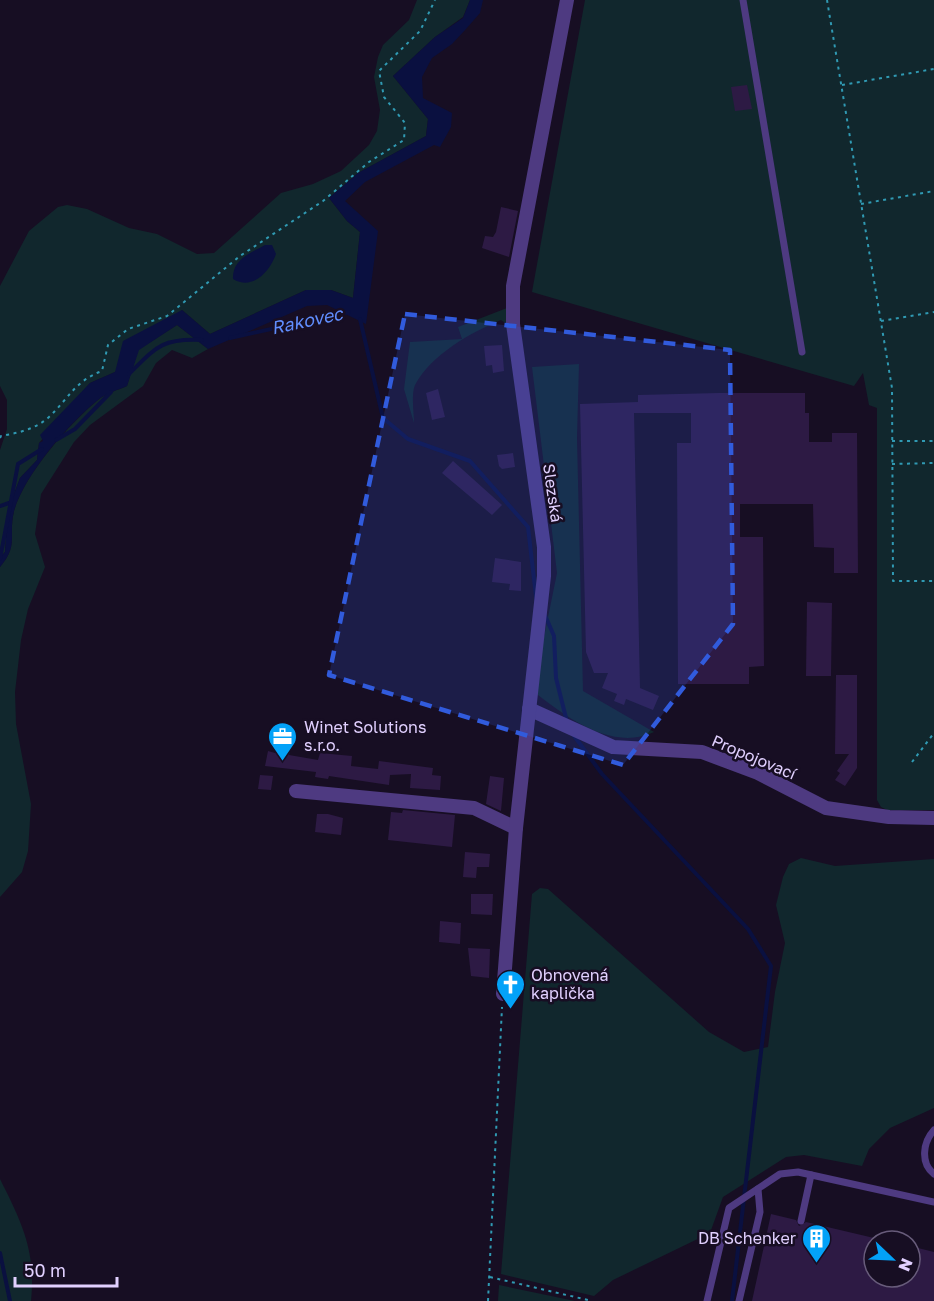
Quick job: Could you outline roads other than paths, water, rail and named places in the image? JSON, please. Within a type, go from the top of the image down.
[{"type":"street","name":"Slezská","points":[[503,994],[516,828],[544,576],[544,547],[513,324],[513,286],[567,0]]},
{"type":"street","name":"Propojovací","points":[[529,709],[613,747],[702,752],[758,773],[826,808],[889,817],[934,818]]},
{"type":"street","points":[[296,791],[474,808],[516,828]]},
{"type":"lane","points":[[743,0],[802,352]]},
{"type":"lane","points":[[934,1130],[928,1140],[924,1160],[928,1169],[934,1174]]},
{"type":"lane","points":[[707,1301],[727,1213],[732,1205],[786,1172],[811,1174],[934,1202]]},
{"type":"lane","points":[[801,1221],[811,1174]]},
{"type":"lane","points":[[739,1301],[760,1212],[758,1189]]},
{"type":"waterway","name":"Rakovec","points":[[230,338],[349,312]]},
{"type":"waterway","points":[[360,319],[383,418],[408,439],[470,461],[528,527],[537,605]]},
{"type":"waterway","name":"Rakovec","points":[[129,374],[161,346],[178,341],[202,340]]},
{"type":"waterway","name":"Rakovec","points":[[56,440],[75,429],[111,392]]},
{"type":"waterway","name":"Rakovec","points":[[0,559],[18,464],[42,449]]},
{"type":"waterway","points":[[0,506],[9,503]]},
{"type":"waterway","points":[[544,613],[554,636],[556,678],[567,722]]},
{"type":"waterway","points":[[572,733],[602,774],[748,929],[771,966],[732,1301]]},
{"type":"waterway","name":"Rakovec","points":[[0,1253],[10,1301]]},
{"type":"place","name":"Winet Solutions s.r.o.","points":[[283,762]]},
{"type":"place","name":"Obnovená kaplička","points":[[510,1010]]},
{"type":"place","name":"DB Schenker","points":[[817,1264]]}]
